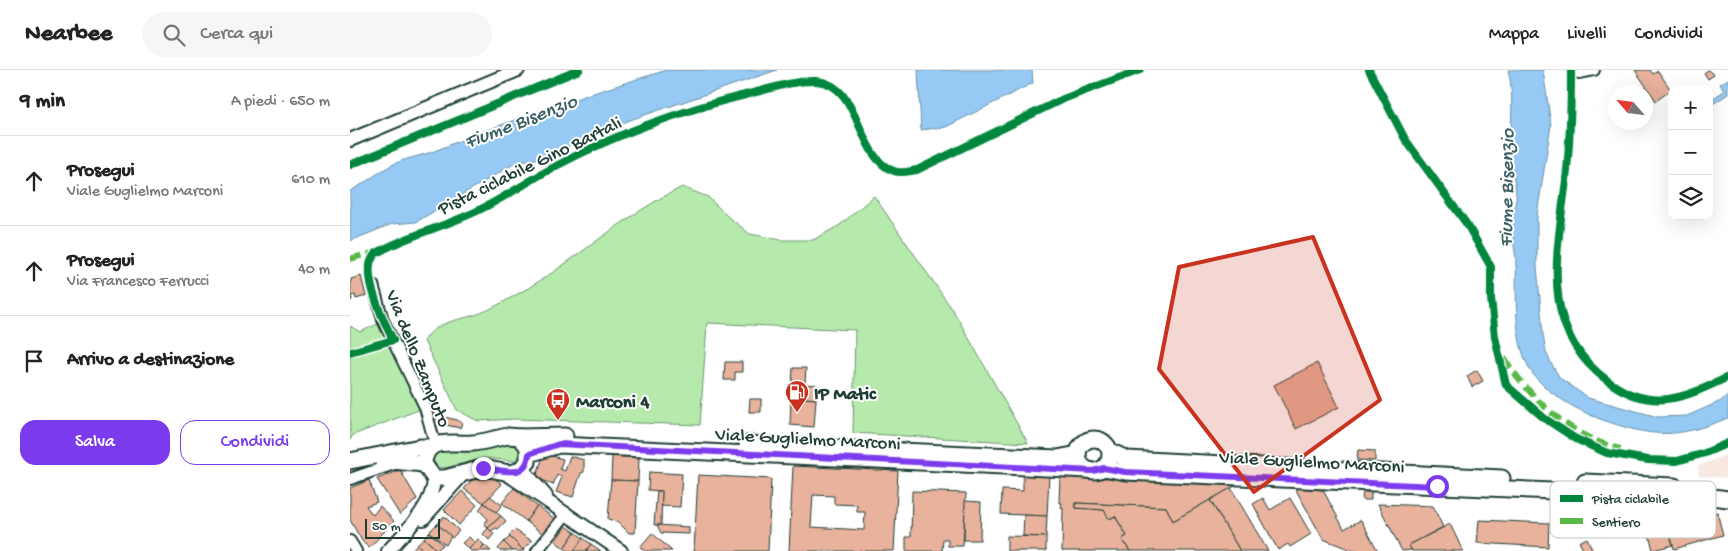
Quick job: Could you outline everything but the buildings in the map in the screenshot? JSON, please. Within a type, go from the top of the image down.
[{"type":"main road","name":"Viale Guglielmo Marconi","points":[[368,458],[444,442],[473,443],[508,436],[569,436],[1057,458],[1078,454],[1081,445],[1094,438],[1105,442],[1110,451],[1127,459],[1136,460],[1565,481]]},
{"type":"main road","points":[[520,437],[528,447],[526,461]]},
{"type":"main road","name":"Viale Guglielmo Marconi","points":[[434,478],[445,478],[483,468],[518,472],[526,461],[559,444],[1088,470],[1104,468],[1125,472],[1550,491]]},
{"type":"main road","points":[[432,446],[424,455],[424,464],[434,478]]},
{"type":"main road","points":[[1104,468],[1110,459],[1110,451]]},
{"type":"main road","points":[[1078,454],[1082,466],[1088,470]]},
{"type":"main road","points":[[350,461],[368,458],[424,464]]},
{"type":"street","points":[[350,140],[518,70]]},
{"type":"street","points":[[1573,70],[1579,73],[1594,70]]},
{"type":"street","name":"Via dello Zamputo","points":[[372,285],[383,320],[425,407],[432,446]]},
{"type":"street","points":[[526,461],[526,473],[561,510]]},
{"type":"street","points":[[350,479],[402,462]]},
{"type":"street","points":[[501,470],[621,551]]},
{"type":"street","points":[[403,535],[415,527],[465,472]]},
{"type":"street","points":[[388,551],[403,535],[432,495],[434,478]]},
{"type":"street","points":[[537,551],[561,510]]},
{"type":"street","points":[[350,541],[356,551]]},
{"type":"highlighted area","points":[[1313,237],[1380,400],[1254,492],[1159,369],[1179,267]]},
{"type":"shaded area","points":[[1728,454],[1728,478],[1699,476],[1698,466]]},
{"type":"green space","points":[[682,187],[708,197],[727,216],[750,234],[781,240],[813,240],[840,225],[874,196],[954,312],[1028,443],[853,433],[855,330],[707,323],[700,425],[515,419],[478,421],[457,410],[424,341],[429,334],[436,328],[450,322],[489,309],[530,287],[637,213]]},
{"type":"green space","points":[[378,324],[421,409],[353,435],[350,440],[350,326],[360,332]]},
{"type":"green space","points":[[509,444],[515,445],[519,449],[519,458],[514,461],[485,458],[444,468],[438,467],[433,461],[435,454],[441,450],[474,451]]},
{"type":"water","name":"Fiume Bisenzio","points":[[667,70],[777,70],[630,120],[540,158],[514,164],[416,222],[392,224],[350,241],[350,191],[390,166],[549,108]]},
{"type":"water","points":[[918,70],[1032,70],[1033,83],[946,127],[921,130]]},
{"type":"water","points":[[1508,70],[1543,70],[1551,125],[1537,215],[1537,266],[1546,352],[1560,378],[1588,398],[1658,417],[1687,416],[1721,401],[1728,394],[1728,418],[1694,430],[1679,433],[1650,433],[1635,430],[1600,419],[1580,410],[1550,391],[1528,366],[1520,342],[1517,317],[1516,260],[1512,226],[1516,194],[1511,158],[1512,101]]},
{"type":"water","points":[[1728,79],[1728,94],[1713,104],[1713,98],[1724,91],[1720,84]]},
{"type":"marked path","points":[[350,259],[367,254],[375,254]]},
{"type":"marked path","points":[[1504,358],[1527,388],[1554,415],[1585,436],[1621,449]]},
{"type":"cycle path","points":[[350,165],[579,70]]},
{"type":"cycle path","name":"Pista ciclabile Gino Bartali","points":[[350,352],[393,340],[385,324],[371,283],[370,264],[375,254],[387,247],[479,210],[581,153],[675,115],[774,87],[791,83],[816,81],[831,85],[842,94],[851,107],[864,137],[881,163],[894,171],[905,172],[917,170],[1063,99],[1140,70]]},
{"type":"cycle path","points":[[1369,70],[1405,139],[1468,226],[1491,267],[1491,298],[1495,337],[1506,385],[1544,418],[1576,439],[1607,453],[1648,460],[1677,461],[1705,453],[1728,443]]},
{"type":"cycle path","points":[[1571,70],[1566,180],[1557,263],[1557,289],[1562,315],[1571,338],[1586,361],[1608,381],[1624,391],[1639,397],[1668,399],[1682,396],[1728,377]]},
{"type":"place","name":"IP Matic","points":[[797,413]]},
{"type":"place","name":"Marconi 4","points":[[558,421]]},
{"type":"route","points":[[483,468],[518,472],[528,462],[529,454],[559,444],[1001,467],[1093,471],[1104,468],[1125,472],[1437,486]]}]
